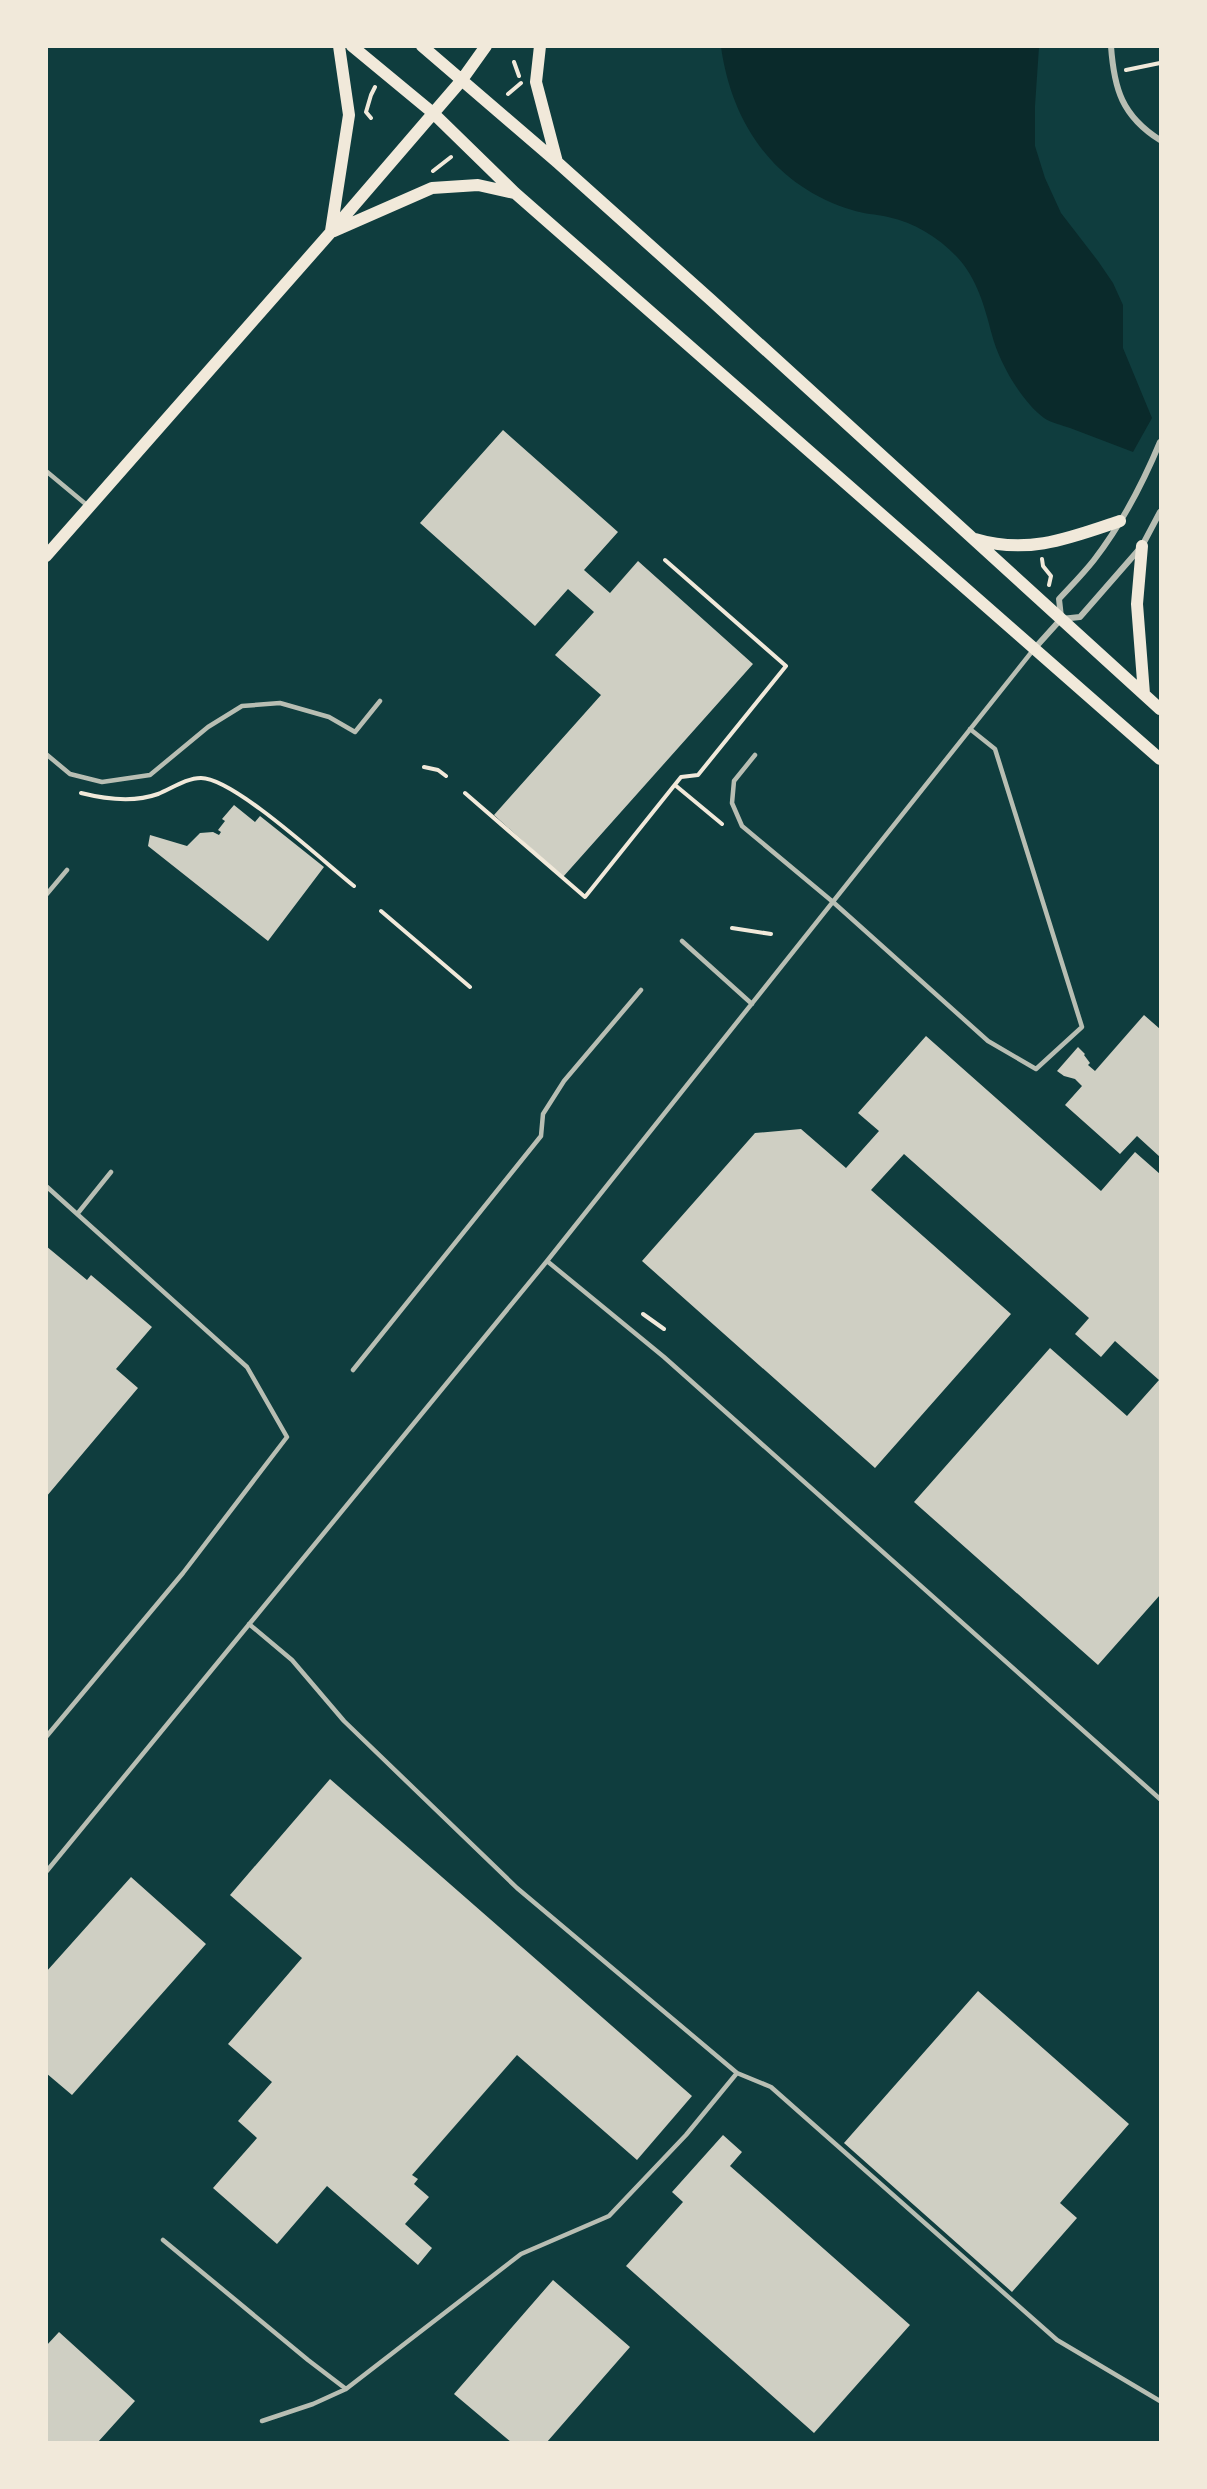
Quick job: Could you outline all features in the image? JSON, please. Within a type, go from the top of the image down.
[{"type":"main road","points":[[331,232],[349,116],[339,46]]},
{"type":"main road","points":[[352,46],[433,113],[515,193],[1161,759]]},
{"type":"main road","points":[[422,46],[557,162],[1161,709]]},
{"type":"main road","points":[[46,556],[331,232],[461,81],[486,46]]},
{"type":"main road","points":[[540,46],[536,82],[557,162]]},
{"type":"main road","points":[[331,232],[432,188],[478,186],[515,193]]},
{"type":"main road","points":[[972,538],[995,545],[1041,546],[1120,521]]},
{"type":"main road","points":[[1142,546],[1137,604],[1144,694]]},
{"type":"street","points":[[1111,46],[1113,78],[1126,108],[1148,132],[1161,140]]},
{"type":"street","points":[[1061,619],[1059,599],[1094,560],[1120,521],[1161,442]]},
{"type":"street","points":[[1034,649],[1061,619],[1080,617],[1142,546],[1161,512]]},
{"type":"lane","points":[[46,471],[89,507]]},
{"type":"lane","points":[[46,1872],[548,1261],[1034,649]]},
{"type":"lane","points":[[46,754],[70,774],[102,782],[150,775],[208,727],[242,706],[280,703],[329,717],[355,732],[380,701]]},
{"type":"lane","points":[[754,755],[734,781],[732,802],[742,826],[833,902],[988,1041],[1036,1069],[1082,1027],[995,749],[970,729]]},
{"type":"lane","points":[[46,895],[67,870]]},
{"type":"lane","points":[[682,941],[752,1004]]},
{"type":"lane","points":[[353,1370],[541,1136],[543,1114],[564,1081],[640,990]]},
{"type":"lane","points":[[78,1213],[111,1172]]},
{"type":"lane","points":[[46,1186],[247,1367],[287,1437],[183,1573],[46,1737]]},
{"type":"lane","points":[[548,1261],[664,1357],[1161,1799]]},
{"type":"lane","points":[[249,1624],[292,1660],[344,1721],[517,1888],[737,2073],[771,2087],[1057,2340],[1161,2401]]},
{"type":"lane","points":[[262,2421],[313,2404],[346,2389],[521,2254],[609,2216],[686,2135],[737,2073]]},
{"type":"lane","points":[[163,2240],[346,2389]]},
{"type":"path","points":[[508,94],[521,83],[514,62]]},
{"type":"path","points":[[1122,70],[1161,63]]},
{"type":"path","points":[[371,118],[366,112],[375,87]]},
{"type":"path","points":[[430,173],[452,157]]},
{"type":"path","points":[[1042,556],[1043,566],[1051,576],[1049,585]]},
{"type":"path","points":[[465,793],[585,897],[681,777],[698,775],[786,666],[665,560]]},
{"type":"path","points":[[424,767],[438,770],[446,776]]},
{"type":"path","points":[[81,793],[102,798],[137,798],[156,795],[193,780],[214,781],[254,806],[354,886]]},
{"type":"path","points":[[675,785],[722,824]]},
{"type":"path","points":[[381,911],[470,987]]},
{"type":"path","points":[[732,928],[771,934]]},
{"type":"path","points":[[643,1314],[664,1329]]},
{"type":"water","points":[[721,47],[1039,47],[1035,146],[1045,178],[1061,213],[1113,283],[1123,305],[1123,348],[1152,418],[1133,452],[1050,421],[1035,411],[1019,391],[1000,357],[983,304],[970,274],[942,243],[908,223],[856,211],[824,199],[800,185],[779,168],[761,148],[735,102]]},
{"type":"building","points":[[503,430],[618,532],[584,570],[610,593],[638,561],[753,664],[563,877],[494,815],[601,695],[555,655],[594,612],[568,589],[535,626],[420,523]]},
{"type":"building","points":[[234,805],[255,822],[260,816],[324,867],[268,941],[148,846],[150,835],[187,846],[200,833],[213,832],[219,835],[221,832],[218,830],[225,821],[222,819]]},
{"type":"building","points":[[1144,1015],[1160,1029],[1160,1157],[1137,1136],[1120,1154],[1065,1105],[1082,1086],[1075,1079],[1057,1071],[1078,1047],[1090,1063],[1088,1065],[1095,1071]]},
{"type":"building","points":[[926,1036],[1101,1191],[1135,1152],[1160,1174],[1160,1595],[1098,1665],[914,1502],[1050,1348],[1127,1416],[1159,1380],[1115,1341],[1101,1357],[1075,1334],[1089,1318],[904,1154],[871,1190],[1011,1314],[875,1468],[642,1261],[755,1133],[801,1129],[846,1168],[879,1131],[858,1113]]},
{"type":"building","points":[[46,1246],[87,1280],[91,1275],[152,1327],[116,1369],[138,1388],[46,1497]]},
{"type":"building","points":[[330,1779],[692,2096],[637,2160],[517,2055],[412,2175],[418,2179],[414,2184],[429,2197],[405,2224],[432,2248],[418,2265],[327,2186],[277,2244],[213,2188],[257,2138],[238,2121],[272,2082],[228,2044],[302,1958],[230,1895]]},
{"type":"building","points":[[131,1877],[206,1944],[72,2095],[46,2073],[46,1972]]},
{"type":"building","points":[[978,1991],[1129,2124],[1060,2203],[1077,2218],[1012,2292],[844,2143]]},
{"type":"building","points":[[723,2135],[742,2152],[730,2166],[910,2325],[814,2433],[626,2266],[683,2202],[672,2192]]},
{"type":"building","points":[[553,2280],[630,2347],[547,2442],[511,2442],[454,2394]]},
{"type":"building","points":[[59,2332],[135,2401],[98,2442],[46,2442],[46,2346]]}]
